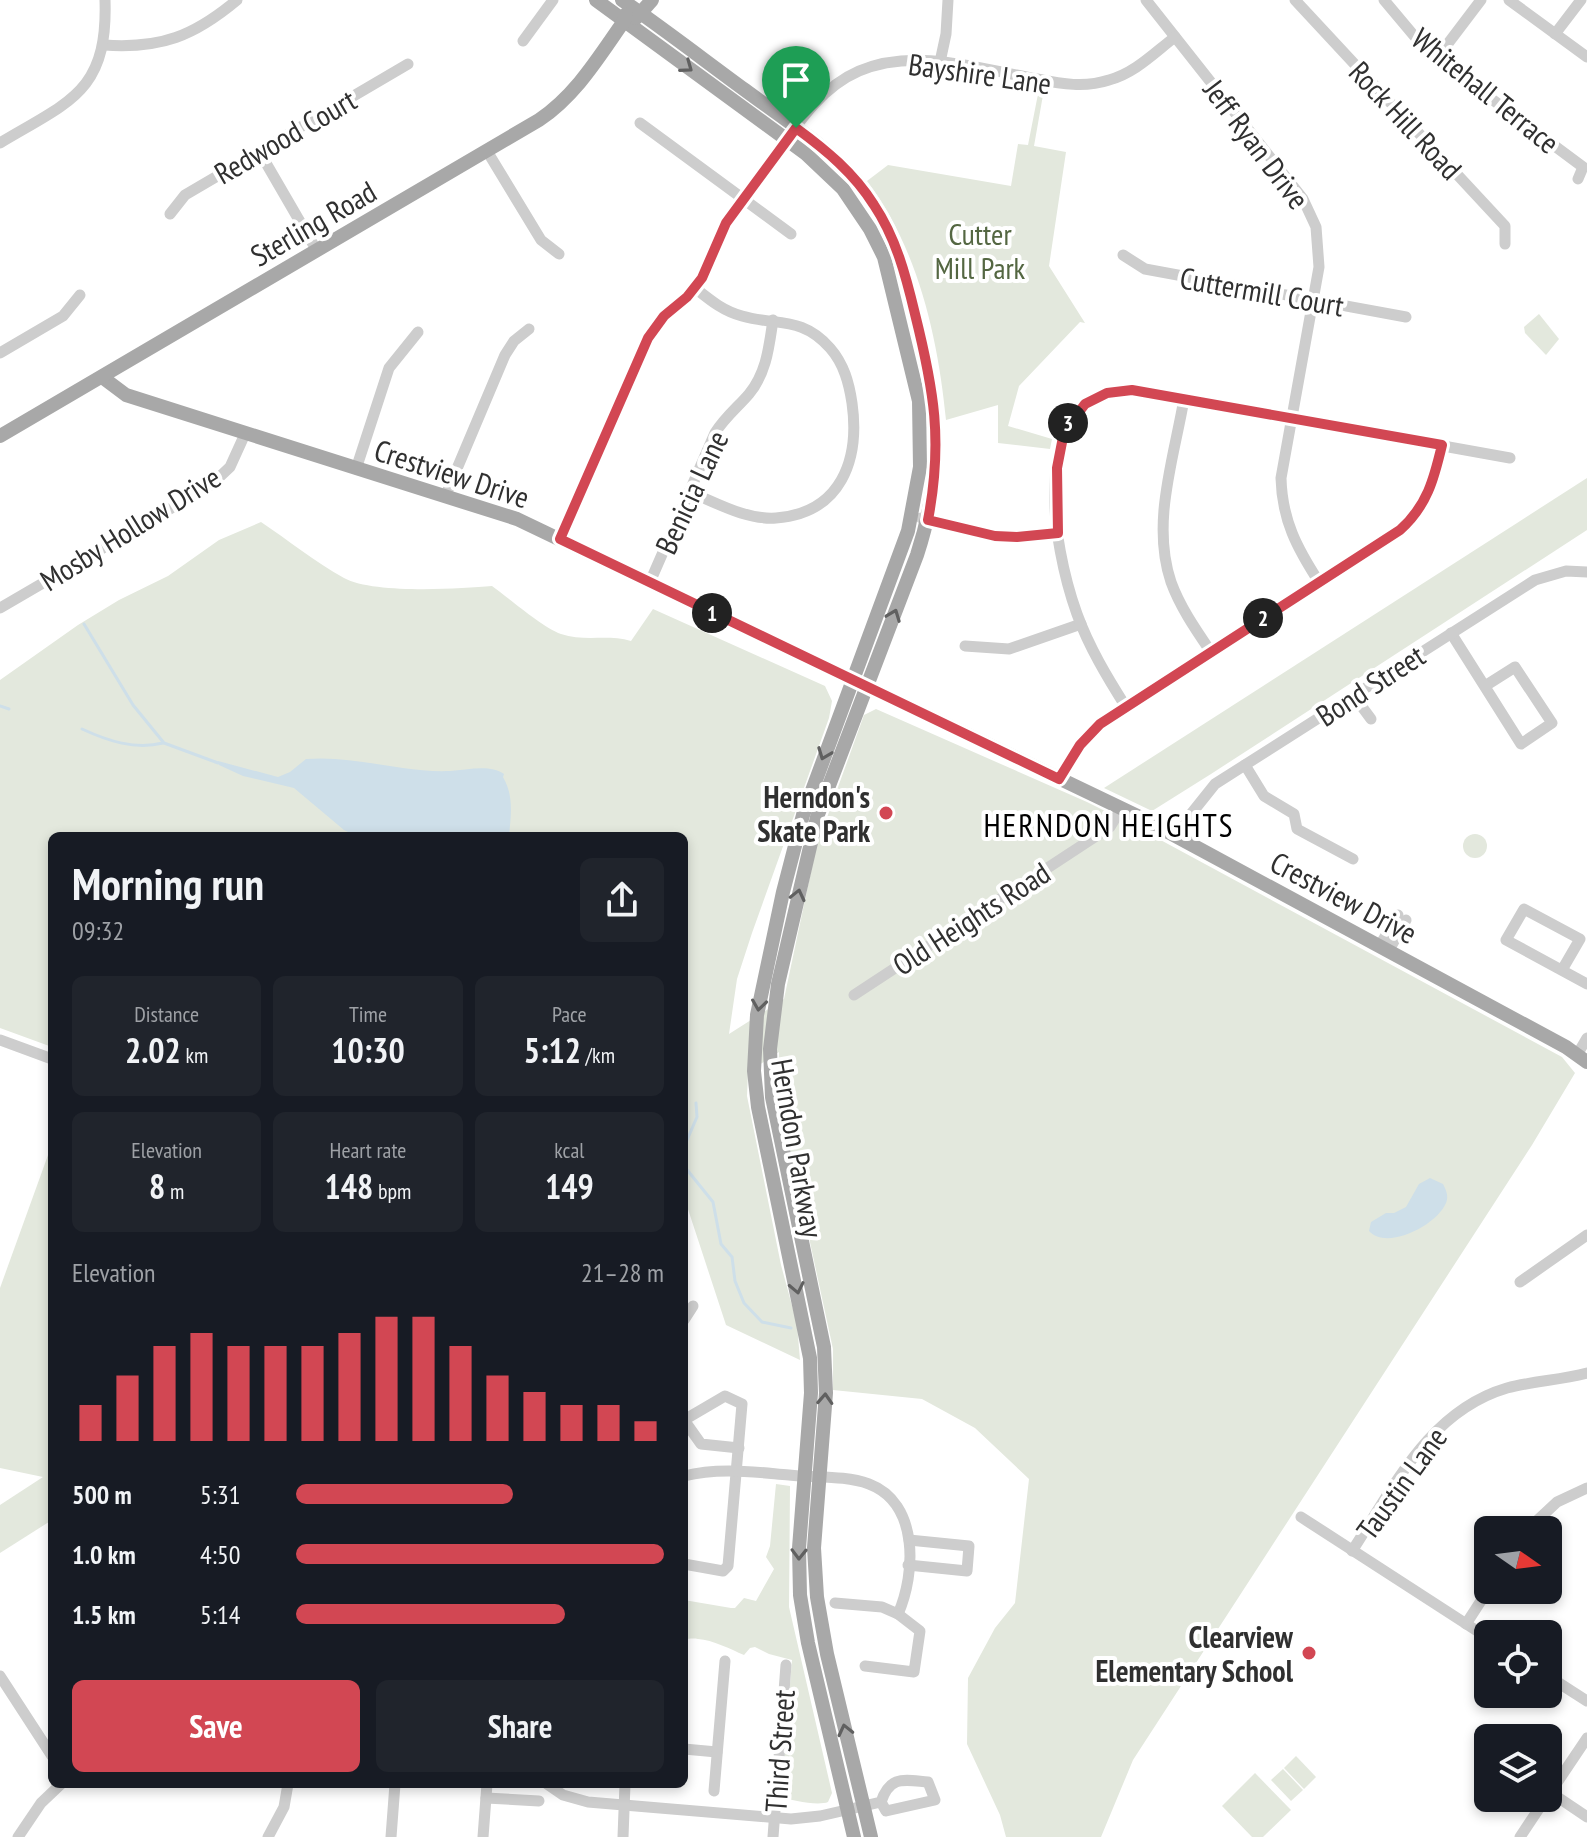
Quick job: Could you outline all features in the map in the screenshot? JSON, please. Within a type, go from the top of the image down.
[{"type":"main road","name":"Herndon Parkway","points":[[596,0],[792,134],[831,155],[855,180],[875,206],[897,249],[926,358],[935,406],[936,467],[928,520],[859,684],[817,773],[794,844],[762,985],[755,1038],[758,1107],[810,1358],[817,1597],[871,1837]]},
{"type":"main road","points":[[624,21],[632,5],[652,0]]},
{"type":"main road","name":"Herndon Parkway","points":[[632,5],[792,134],[843,189],[870,229],[884,257],[911,362],[921,417],[920,467],[912,516],[859,684]]},
{"type":"main road","name":"Sterling Road","points":[[0,436],[539,120],[568,97],[624,21]]},
{"type":"main road","name":"Crestview Drive","points":[[102,377],[126,395],[517,519],[1178,837],[1583,1059]]},
{"type":"main road","name":"Herndon Parkway","points":[[812,1477],[799,1548],[802,1611],[854,1837]]},
{"type":"street","points":[[0,143],[73,98],[93,74],[104,45],[105,0]]},
{"type":"street","points":[[104,45],[133,47],[160,44],[194,30],[237,0]]},
{"type":"street","points":[[523,41],[553,0]]},
{"type":"street","points":[[940,62],[948,0]]},
{"type":"street","name":"Jeff Ryan Drive","points":[[1146,0],[1303,199],[1310,213],[1320,254],[1281,478],[1284,514],[1295,545],[1319,582]]},
{"type":"street","name":"Rock Hill Road","points":[[1295,0],[1505,226],[1505,244]]},
{"type":"street","name":"Whitehall Terrace","points":[[1384,0],[1426,50],[1583,167],[1578,179]]},
{"type":"street","points":[[1437,58],[1481,0]]},
{"type":"street","points":[[1509,0],[1587,57]]},
{"type":"street","points":[[1555,34],[1581,0]]},
{"type":"street","name":"Bayshire Lane","points":[[560,539],[648,338],[664,316],[695,288],[708,267],[720,233],[827,91],[856,72],[889,62],[913,60],[1066,84],[1097,84],[1139,66],[1175,37]]},
{"type":"street","name":"Redwood Court","points":[[170,214],[185,195],[408,64]]},
{"type":"street","points":[[640,123],[791,234]]},
{"type":"street","points":[[259,151],[317,251]]},
{"type":"street","points":[[487,151],[541,240],[559,254]]},
{"type":"street","name":"Cuttermill Court","points":[[1123,255],[1145,269],[1406,317]]},
{"type":"street","points":[[690,492],[751,516],[778,518],[798,514],[831,494],[846,472],[855,435],[846,374],[832,350],[797,324],[751,319],[725,310],[695,288]]},
{"type":"street","points":[[0,353],[63,316],[80,295]]},
{"type":"street","name":"Benicia Lane","points":[[650,582],[715,433],[730,412],[749,394],[764,370],[773,320]]},
{"type":"street","points":[[445,497],[508,349],[529,329]]},
{"type":"street","points":[[356,469],[389,368],[418,332]]},
{"type":"street","points":[[1126,707],[1081,624],[1068,585],[1058,533],[1056,494],[1060,442],[1076,413],[1096,398],[1119,391],[1184,399],[1510,458]]},
{"type":"street","points":[[1184,399],[1164,512],[1164,548],[1179,600],[1211,652]]},
{"type":"street","name":"Mosby Hollow Drive","points":[[0,608],[211,485],[230,467],[245,434]]},
{"type":"street","points":[[1059,779],[1089,734],[1410,521],[1433,484],[1442,445]]},
{"type":"street","points":[[912,516],[995,536],[1058,533]]},
{"type":"street","name":"Bond Street","points":[[1178,837],[1202,797],[1215,784],[1535,580],[1566,571],[1587,572]]},
{"type":"street","points":[[965,646],[1009,649],[1081,624]]},
{"type":"street","points":[[1451,633],[1521,744],[1552,723],[1515,667],[1485,686]]},
{"type":"street","points":[[1354,696],[1371,719]]},
{"type":"street","points":[[1245,765],[1264,796],[1294,814],[1297,829],[1353,859]]},
{"type":"street","name":"Old Heights Road","points":[[854,995],[1110,827],[1121,809]]},
{"type":"street","points":[[1562,970],[1580,939],[1524,909],[1506,940],[1587,984]]},
{"type":"street","points":[[1385,948],[1402,918]]},
{"type":"street","points":[[1583,1059],[1587,1038]]},
{"type":"street","points":[[0,1040],[48,1058]]},
{"type":"street","points":[[1520,1282],[1587,1235]]},
{"type":"street","points":[[688,1314],[693,1306]]},
{"type":"street","name":"Taustin Lane","points":[[1352,1551],[1414,1455],[1454,1415],[1507,1388],[1587,1373]]},
{"type":"street","points":[[688,1418],[725,1396],[742,1404],[728,1566],[723,1571],[688,1565]]},
{"type":"street","points":[[688,1426],[701,1444],[739,1448]]},
{"type":"street","points":[[688,1475],[737,1471],[858,1481],[881,1490],[906,1519],[909,1540],[903,1602],[898,1614]]},
{"type":"street","points":[[1542,1516],[1557,1502],[1587,1488]]},
{"type":"street","points":[[1301,1517],[1474,1629]]},
{"type":"street","points":[[908,1565],[967,1571],[969,1546],[909,1540]]},
{"type":"street","points":[[835,1603],[882,1607],[898,1614],[920,1631],[914,1672],[865,1666]]},
{"type":"street","points":[[1466,1624],[1479,1604]]},
{"type":"street","points":[[714,1791],[725,1661]]},
{"type":"street","name":"Third Street","points":[[773,1837],[786,1665]]},
{"type":"street","points":[[1,1681],[48,1750]]},
{"type":"street","points":[[1562,1685],[1587,1701]]},
{"type":"street","points":[[1562,1775],[1587,1738]]},
{"type":"street","points":[[688,1749],[717,1752]]},
{"type":"street","points":[[901,1780],[928,1782],[935,1800],[886,1811],[881,1802],[885,1790],[901,1780]]},
{"type":"street","points":[[18,1837],[41,1803],[57,1788]]},
{"type":"street","points":[[268,1837],[284,1807],[287,1788]]},
{"type":"street","points":[[391,1837],[395,1788]]},
{"type":"street","points":[[483,1837],[487,1788]]},
{"type":"street","points":[[554,1788],[572,1799],[775,1817],[807,1818],[881,1802]]},
{"type":"street","points":[[623,1837],[625,1788]]},
{"type":"street","points":[[486,1798],[539,1801]]},
{"type":"street","points":[[1562,1803],[1587,1817]]},
{"type":"street","points":[[1520,1837],[1537,1812]]},
{"type":"green space","name":"Cutter Mill Park","points":[[1038,94],[1043,95],[1034,146],[1066,152],[1049,266],[1085,323],[1080,322],[1019,386],[1008,426],[1052,439],[1050,449],[998,443],[998,405],[946,420],[937,357],[923,295],[900,235],[867,181],[888,165],[1011,186],[1018,144],[1028,145]]},
{"type":"green space","points":[[1539,314],[1559,339],[1546,355],[1525,333],[1524,327]]},
{"type":"green space","points":[[1587,478],[1587,530],[1211,774],[1152,811],[1104,788]]},
{"type":"green space","points":[[261,522],[323,565],[357,583],[416,589],[492,586],[545,625],[561,634],[578,637],[631,641],[653,609],[825,686],[832,701],[829,718],[737,979],[729,1034],[784,999],[816,848],[864,715],[876,709],[1131,824],[1562,1057],[1575,1073],[1532,1145],[1133,1760],[1101,1837],[1006,1837],[1000,1815],[967,1744],[968,1678],[995,1628],[1015,1603],[1029,1479],[975,1428],[922,1399],[833,1390],[833,1349],[783,1117],[778,1080],[779,1052],[748,1072],[747,1096],[781,1265],[797,1324],[800,1360],[726,1325],[688,1209],[688,832],[48,832],[48,1046],[0,1028],[0,680],[78,625],[168,576],[219,540]]},
{"type":"green space","points":[[1475,834],[1483,838],[1487,846],[1483,854],[1475,858],[1467,854],[1463,846],[1467,838]]},
{"type":"green space","points":[[48,1155],[48,1523],[0,1553],[0,1505],[43,1477],[0,1468],[0,1288]]},
{"type":"green space","points":[[776,1484],[790,1486],[789,1607],[832,1793],[828,1802],[824,1803],[781,1796],[792,1660],[755,1647],[744,1655],[710,1641],[688,1639],[688,1601],[731,1608],[735,1608],[744,1598],[756,1601],[774,1569],[766,1557],[770,1546]]},
{"type":"green space","points":[[1296,1756],[1316,1777],[1304,1789],[1284,1768]]},
{"type":"green space","points":[[1283,1769],[1303,1790],[1291,1801],[1271,1780]]},
{"type":"green space","points":[[1255,1773],[1291,1810],[1263,1837],[1252,1837],[1222,1806]]},
{"type":"shaded area","points":[[324,758],[432,771],[492,769],[504,774],[510,798],[509,832],[348,832],[294,788],[243,776],[219,765],[218,761],[278,777],[306,759]]},
{"type":"shaded area","points":[[1430,1178],[1443,1184],[1447,1195],[1446,1203],[1433,1219],[1399,1237],[1377,1236],[1369,1231],[1371,1222],[1406,1207],[1419,1184]]},
{"type":"waterway","points":[[84,624],[133,705],[164,743],[218,763]]},
{"type":"waterway","points":[[0,706],[9,709]]},
{"type":"waterway","points":[[82,729],[122,743],[163,743]]},
{"type":"waterway","points":[[688,1138],[697,1117],[696,1103]]},
{"type":"waterway","points":[[688,1171],[713,1202],[721,1244],[732,1257],[735,1281],[744,1303],[762,1322],[791,1328]]},
{"type":"place","name":"Herndon's Skate Park","points":[[886,813]]},
{"type":"place","name":"Clearview Elementary School","points":[[1309,1653]]},
{"type":"district","name":"HERNDON HEIGHTS","points":[[1109,825]]},
{"type":"route","points":[[796,128],[818,143],[855,180],[875,206],[897,249],[934,398],[936,467],[928,520],[995,536],[1058,533],[1057,468],[1060,442],[1069,422],[1085,404],[1096,398],[1107,393],[1132,390],[1442,445],[1427,498],[1400,530],[1100,724],[1080,745],[1059,779],[560,539],[654,327],[695,288],[708,267],[726,223],[796,128]]}]
